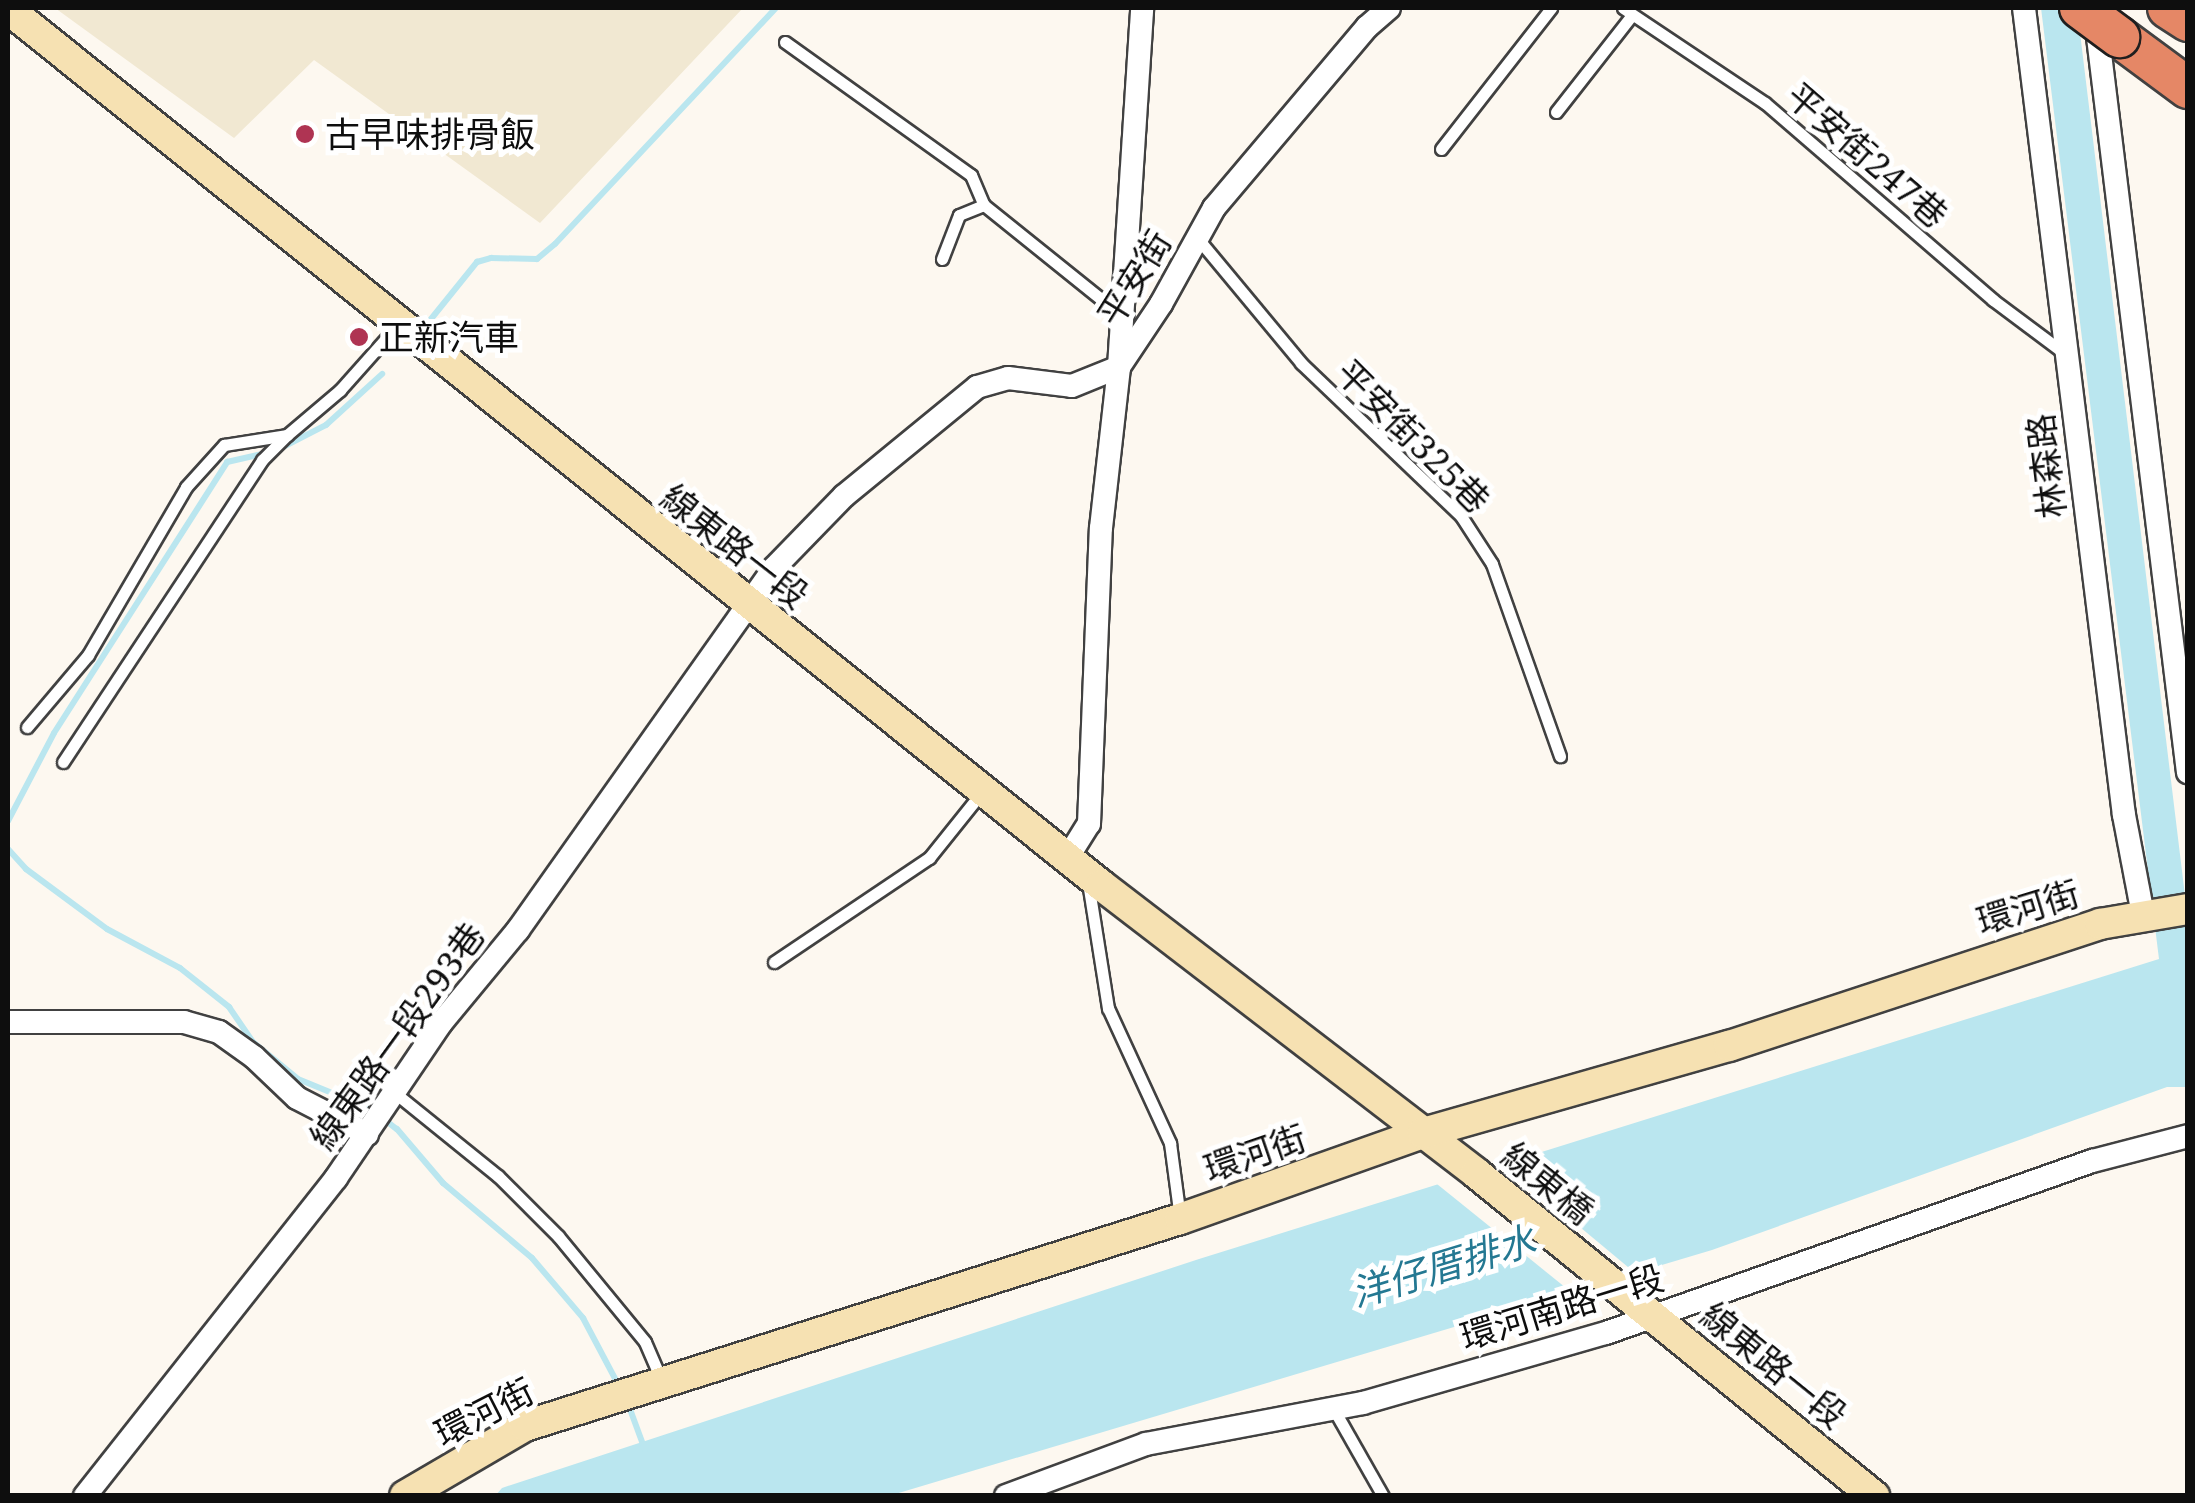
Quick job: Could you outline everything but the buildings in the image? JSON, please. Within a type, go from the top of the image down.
[{"type":"highway","points":[[2080,8],[2106,22],[2188,88]]},
{"type":"highway","points":[[2168,8],[2188,21]]},
{"type":"main road","name":"線東路一段","points":[[8,10],[748,604],[1423,1134]]},
{"type":"main road","name":"環河街","points":[[405,1496],[525,1426],[1180,1219],[1423,1134],[1729,1046],[1984,960],[2143,915],[2188,909]]},
{"type":"main road","name":"線東橋","points":[[1423,1134],[1626,1293]]},
{"type":"main road","name":"線東路一段","points":[[1626,1293],[1874,1496]]},
{"type":"street","points":[[1077,865],[1089,824],[1101,528],[1119,367],[1142,8]]},
{"type":"street","name":"林森路","points":[[2024,8],[2124,814],[2143,915]]},
{"type":"street","name":"平安街","points":[[748,604],[774,568],[844,496],[976,387],[1008,378],[1072,386],[1119,367],[1199,240],[1214,208],[1386,9]]},
{"type":"street","points":[[2106,22],[2188,772]]},
{"type":"street","name":"線東路一段293巷","points":[[85,1496],[372,1127],[440,1022],[518,930],[748,604]]},
{"type":"street","points":[[8,1022],[184,1022],[219,1032],[254,1057],[297,1098],[372,1127]]},
{"type":"street","name":"環河南路一段","points":[[1006,1496],[1146,1444],[1363,1403],[1654,1316],[2092,1161],[2188,1136]]},
{"type":"lane","points":[[1441,149],[1550,8]]},
{"type":"lane","points":[[1556,112],[1628,11]]},
{"type":"lane","name":"平安街247巷","points":[[1628,11],[1765,103],[1993,300],[2068,356]]},
{"type":"lane","points":[[786,42],[971,175],[984,204],[1122,316]]},
{"type":"lane","points":[[942,259],[959,215],[984,204]]},
{"type":"lane","name":"平安街325巷","points":[[1199,240],[1300,363],[1461,516],[1492,564],[1560,756]]},
{"type":"lane","points":[[63,762],[262,460],[340,390],[398,325]]},
{"type":"lane","points":[[27,727],[88,655],[186,487],[224,445],[287,435]]},
{"type":"lane","points":[[774,962],[928,858],[984,790]]},
{"type":"lane","points":[[1077,865],[1108,1008],[1170,1144],[1180,1219]]},
{"type":"lane","points":[[395,1093],[498,1176],[558,1236],[645,1342],[663,1383]]},
{"type":"lane","points":[[1333,1407],[1383,1496]]},
{"type":"shaded area","points":[[55,8],[743,8],[540,223],[314,60],[234,138]]},
{"type":"water","name":"洋仔厝排水","points":[[2041,8],[2077,8],[2187,912],[2187,1087],[2167,1087],[1712,1250],[892,1495],[495,1496],[502,1488],[1199,1259],[2159,959]]},
{"type":"pier","points":[[1498,1159],[1640,1277],[1576,1296],[1432,1180]]},
{"type":"waterway","points":[[427,324],[477,262],[491,258],[537,259],[555,244],[776,8]]},
{"type":"waterway","points":[[279,449],[326,425],[382,374]]},
{"type":"waterway","points":[[8,821],[54,733],[227,462],[262,454]]},
{"type":"waterway","points":[[8,849],[26,869],[107,929],[180,968],[229,1007],[253,1042],[298,1079],[371,1109],[397,1129],[443,1183],[532,1258],[583,1318],[619,1386]]},
{"type":"waterway","points":[[627,1401],[645,1450]]},
{"type":"place","name":"古早味排骨飯","points":[[305,134]]},
{"type":"place","name":"正新汽車","points":[[359,337]]}]
